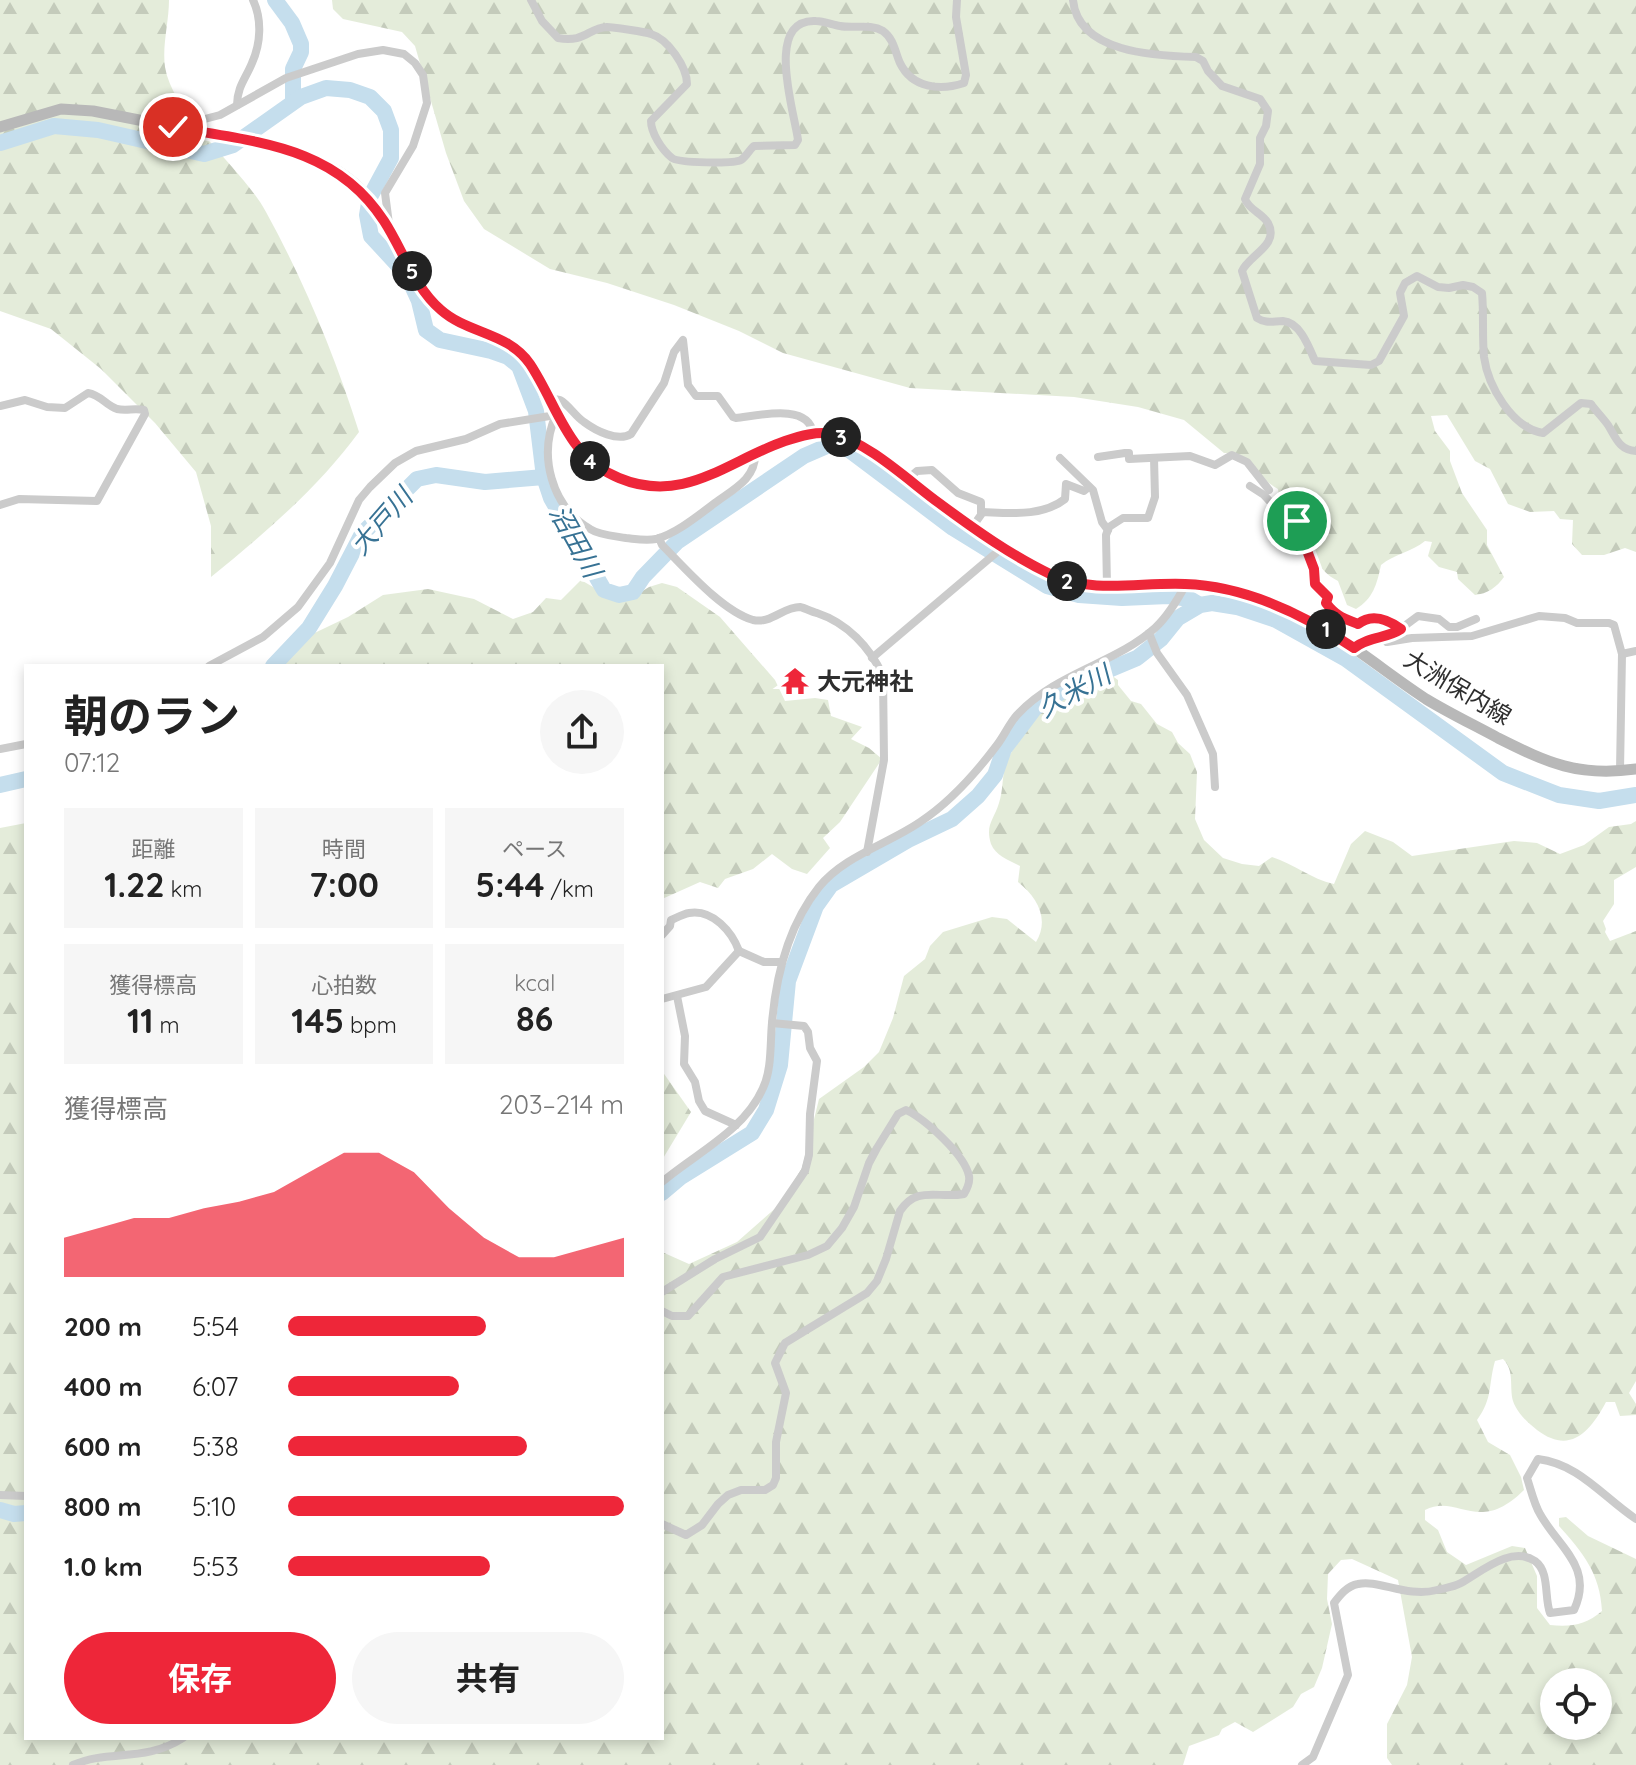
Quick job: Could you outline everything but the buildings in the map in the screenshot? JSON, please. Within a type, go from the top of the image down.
[{"type":"main road","name":"大洲保内線","points":[[0,127],[61,109],[93,111],[288,149],[326,164],[365,193],[428,297],[441,311],[458,322],[504,340],[518,351],[530,365],[569,438],[586,458],[605,472],[641,486],[681,486],[778,443],[813,434],[835,434],[909,478],[1001,548],[1052,575],[1070,582],[1107,586],[1212,587],[1273,604],[1327,630],[1427,699],[1546,762],[1572,769],[1636,769]]},
{"type":"street","points":[[237,105],[238,90],[252,63],[259,35],[259,15],[253,0]]},
{"type":"street","points":[[531,0],[542,21],[558,38],[577,39],[608,27],[650,33],[657,37],[682,65],[687,74],[687,84],[651,121],[651,132],[672,158],[679,161],[729,163],[741,160],[754,146],[795,145],[798,140],[785,66],[790,40],[804,23],[814,20],[881,30],[890,37],[906,74],[913,81],[927,86],[964,83],[966,75],[956,17],[957,0]]},
{"type":"street","points":[[1073,0],[1079,19],[1108,43],[1128,52],[1196,57],[1203,61],[1222,86],[1260,99],[1265,105],[1268,120],[1260,138],[1260,164],[1245,199],[1247,205],[1269,225],[1270,232],[1268,245],[1242,271],[1257,318],[1264,322],[1288,321],[1295,326],[1315,361],[1371,365],[1379,361],[1404,316],[1400,293],[1405,283],[1417,276],[1438,287],[1473,287],[1482,293],[1484,359],[1491,380],[1514,418],[1532,431],[1543,433],[1581,403],[1591,404],[1608,424],[1615,440],[1626,450],[1636,451]]},
{"type":"street","points":[[173,127],[220,115],[286,78],[358,54],[383,50],[404,54],[423,75],[427,103],[413,146],[385,193],[389,228]]},
{"type":"street","points":[[547,399],[559,399],[596,429],[626,437],[659,392],[674,352],[683,340],[688,385],[696,396],[718,396],[736,418],[791,414],[807,420],[813,434]]},
{"type":"street","points":[[0,406],[25,400],[47,407],[65,408],[88,393],[116,409],[144,410],[145,414],[97,501],[19,499],[0,505]]},
{"type":"street","points":[[213,664],[263,637],[298,607],[330,563],[359,500],[395,463],[416,451],[466,439],[500,424],[556,415],[548,444],[549,473],[566,508],[591,530],[660,542],[719,600],[751,619],[772,619],[799,607],[833,618],[855,635],[872,658],[883,676],[884,760],[867,852]]},
{"type":"street","points":[[1098,457],[1129,453],[1129,459],[1190,456],[1215,465],[1232,455],[1254,468],[1269,490]]},
{"type":"street","points":[[660,542],[740,485],[755,464],[755,454]]},
{"type":"street","points":[[1060,458],[1094,492],[1102,522],[1108,530]]},
{"type":"street","points":[[1107,586],[1108,530],[1114,521],[1123,518],[1148,518],[1155,497],[1154,458]]},
{"type":"street","points":[[909,478],[917,471],[932,470],[958,493],[981,502],[981,513],[973,526]]},
{"type":"street","points":[[981,513],[1046,510],[1065,499],[1066,484],[1084,491],[1089,487]]},
{"type":"street","points":[[1250,486],[1264,495],[1283,516],[1300,524],[1304,531],[1304,545],[1314,569],[1315,584],[1328,597],[1326,603],[1332,612],[1345,621],[1358,624],[1367,618],[1389,619],[1401,629]]},
{"type":"street","points":[[872,658],[1001,548]]},
{"type":"street","points":[[664,1180],[736,1125],[756,1100],[767,1079],[781,962],[792,933],[819,887],[836,871],[920,822],[945,803],[996,747],[1017,715],[1058,681],[1149,633],[1173,606],[1185,586]]},
{"type":"street","points":[[1354,648],[1368,638],[1390,635],[1418,616],[1439,619],[1449,627],[1476,619]]},
{"type":"street","points":[[1387,642],[1472,636],[1519,620],[1551,616],[1577,623],[1614,625],[1622,654],[1620,771]]},
{"type":"street","points":[[1149,633],[1157,653],[1187,695],[1213,754],[1215,787]]},
{"type":"street","points":[[1622,654],[1636,651]]},
{"type":"street","points":[[0,749],[24,744]]},
{"type":"street","points":[[664,933],[671,920],[691,912],[706,915],[723,925],[739,951],[764,962],[781,962]]},
{"type":"street","points":[[664,999],[706,987],[739,951]]},
{"type":"street","points":[[677,996],[685,1036],[684,1064],[695,1082],[699,1101],[705,1111],[736,1125]]},
{"type":"street","points":[[664,1291],[715,1259],[760,1237],[805,1171],[817,1061],[804,1026],[775,1023]]},
{"type":"street","points":[[664,1312],[672,1316],[688,1316],[723,1277],[808,1255],[827,1246],[854,1207],[877,1148],[898,1114],[906,1110],[938,1133],[961,1159],[969,1175],[964,1194],[914,1196],[906,1202],[900,1211],[877,1281],[867,1293],[785,1343],[775,1363],[786,1393],[776,1442],[776,1478],[773,1485],[765,1490],[741,1490],[728,1495],[702,1525],[686,1535],[664,1525]]},
{"type":"street","points":[[1302,1765],[1313,1757],[1348,1675],[1334,1603],[1344,1591],[1358,1583],[1422,1594],[1458,1585],[1508,1557],[1526,1557],[1536,1562],[1544,1572],[1550,1613],[1574,1610],[1581,1596],[1576,1565],[1540,1514],[1527,1478],[1538,1459],[1556,1461],[1577,1472],[1636,1519]]},
{"type":"street","points":[[0,1495],[24,1496]]},
{"type":"street","points":[[73,1765],[85,1760],[144,1755],[178,1740]]},
{"type":"green space","points":[[0,0],[169,0],[164,59],[171,86],[194,123],[242,178],[266,212],[306,292],[340,375],[359,432],[308,491],[211,577],[211,526],[196,472],[155,423],[101,369],[51,329],[0,311]]},
{"type":"green space","points":[[332,0],[1636,0],[1636,552],[1625,548],[1604,555],[1582,555],[1572,544],[1573,520],[1560,519],[1554,511],[1530,512],[1508,504],[1490,469],[1475,461],[1447,415],[1431,416],[1435,431],[1450,451],[1450,461],[1462,493],[1487,530],[1487,545],[1504,577],[1491,589],[1475,595],[1458,579],[1457,572],[1439,567],[1428,556],[1432,542],[1425,541],[1381,565],[1367,601],[1356,609],[1347,605],[1338,581],[1326,573],[1317,561],[1312,547],[1314,532],[1282,503],[1278,489],[1249,460],[1235,453],[1224,453],[1184,420],[1138,407],[1074,397],[910,388],[783,353],[739,331],[674,305],[607,283],[550,269],[484,229],[464,201],[446,153],[415,46],[402,32],[343,19],[333,9]]},
{"type":"green space","points":[[581,580],[612,598],[633,597],[662,583],[677,587],[720,617],[775,680],[785,701],[828,700],[831,716],[862,727],[851,739],[882,759],[840,822],[823,838],[830,848],[807,874],[792,869],[772,854],[753,869],[725,879],[718,888],[700,882],[664,898],[664,664],[274,664],[302,639],[348,617],[383,595],[428,589],[474,599],[513,619],[533,612],[546,598],[561,600]]},
{"type":"green space","points":[[1111,675],[1118,680],[1118,685],[1131,701],[1141,704],[1157,724],[1172,732],[1190,754],[1197,772],[1195,819],[1204,840],[1223,858],[1259,866],[1272,857],[1334,884],[1351,844],[1365,831],[1393,842],[1412,856],[1514,841],[1537,843],[1560,854],[1584,845],[1609,827],[1636,821],[1636,867],[1614,880],[1614,904],[1603,921],[1610,941],[1636,931],[1636,1381],[1629,1393],[1636,1404],[1636,1415],[1620,1416],[1615,1402],[1606,1402],[1593,1423],[1578,1437],[1559,1440],[1549,1437],[1520,1414],[1513,1401],[1507,1364],[1503,1359],[1495,1361],[1488,1398],[1477,1420],[1488,1442],[1510,1455],[1524,1490],[1494,1510],[1481,1512],[1437,1506],[1425,1510],[1425,1520],[1438,1530],[1447,1552],[1466,1565],[1512,1546],[1525,1548],[1537,1576],[1537,1608],[1550,1625],[1578,1624],[1602,1611],[1594,1575],[1583,1555],[1559,1526],[1559,1518],[1566,1517],[1588,1536],[1636,1559],[1636,1765],[1392,1765],[1387,1758],[1387,1724],[1407,1685],[1412,1657],[1398,1580],[1352,1559],[1341,1560],[1328,1574],[1327,1599],[1332,1624],[1322,1668],[1314,1687],[1301,1694],[1293,1707],[1253,1732],[1235,1722],[1222,1729],[1219,1735],[1189,1746],[1183,1765],[0,1765],[0,828],[24,823],[24,1740],[664,1740],[664,1253],[689,1264],[737,1242],[779,1205],[802,1168],[819,1099],[864,1067],[879,1052],[893,1018],[904,976],[925,959],[930,946],[943,932],[992,917],[1007,919],[1036,942],[1042,925],[1041,917],[1031,894],[1018,882],[1020,866],[996,852],[989,837],[1008,760],[1034,721],[1055,699]]},
{"type":"green space","points":[[664,1074],[691,1112],[664,1157]]},
{"type":"waterway","points":[[275,0],[292,23],[301,44],[301,52],[293,69],[293,102]]},
{"type":"waterway","name":"沼田川","points":[[0,143],[54,126],[98,130],[204,154],[233,145],[301,97],[326,88],[350,90],[370,97],[384,111],[391,130],[391,158],[370,197],[367,215],[371,236],[407,275],[419,301],[426,330],[440,340],[508,357],[519,366],[536,411],[544,477],[551,498],[604,590],[619,595],[633,592],[643,577],[677,542],[804,456],[834,443],[844,446],[953,528],[1047,586],[1079,595],[1122,598],[1168,596],[1190,599],[1200,605]]},
{"type":"waterway","name":"大戸川","points":[[275,664],[309,628],[362,534],[417,479],[436,475],[485,482],[544,477]]},
{"type":"waterway","name":"久米川","points":[[664,1191],[681,1177],[752,1133],[766,1110],[780,1065],[788,981],[816,906],[831,885],[908,840],[952,819],[978,796],[995,775],[1004,749],[1035,708],[1075,684],[1137,658],[1161,639],[1178,618],[1200,605],[1212,603],[1237,607],[1276,620],[1346,659],[1503,773],[1559,795],[1599,801],[1636,795]]},
{"type":"waterway","name":"大戸川","points":[[0,785],[24,779]]},
{"type":"waterway","name":"久米川","points":[[0,1510],[24,1513]]},
{"type":"place","name":"大元神社","points":[[795,681]]},
{"type":"route","points":[[173,127],[288,149],[326,164],[346,178],[365,193],[379,213],[428,297],[441,311],[458,322],[504,340],[518,351],[530,365],[569,438],[586,458],[620,479],[641,486],[681,486],[778,443],[800,436],[835,434],[904,474],[1003,547],[1070,582],[1107,586],[1186,584],[1247,595],[1303,617],[1354,648],[1368,638],[1390,635],[1401,629],[1389,619],[1367,618],[1358,624],[1345,621],[1332,612],[1326,603],[1328,597],[1315,584],[1314,569],[1302,538],[1304,531],[1297,521]]}]
